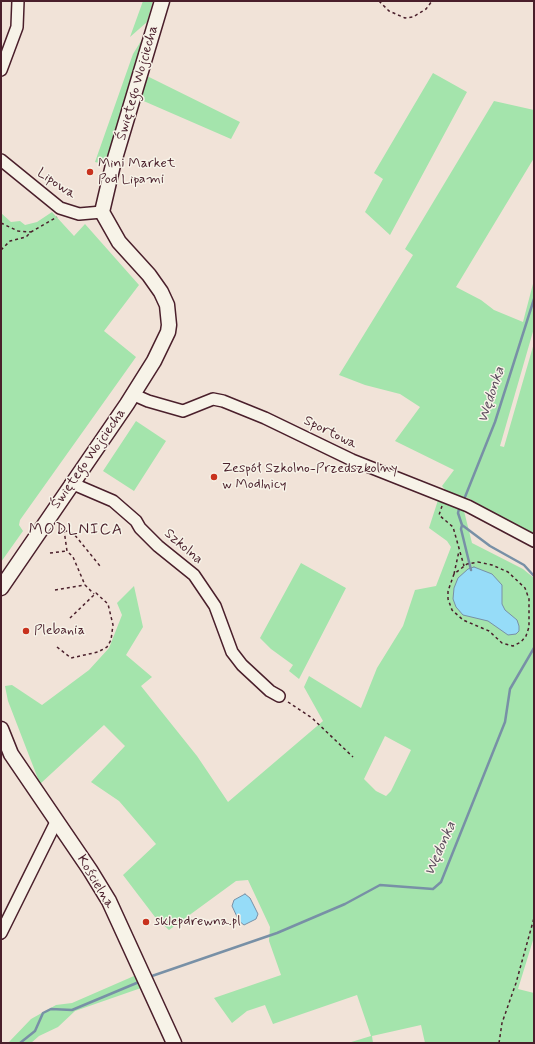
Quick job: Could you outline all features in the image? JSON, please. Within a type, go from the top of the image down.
[{"type":"street","points":[[1,70],[17,27],[18,1]]},
{"type":"street","name":"Świętego Wojciecha","points":[[1,588],[30,547],[71,483],[127,404],[158,354],[169,326],[167,305],[161,292],[149,275],[119,242],[102,212],[113,166],[162,1]]},
{"type":"street","name":"Lipowa","points":[[1,160],[60,208],[78,214],[102,212]]},
{"type":"street","name":"Sportowa","points":[[132,394],[148,401],[183,412],[213,399],[223,401],[265,418],[352,460],[468,506],[534,541]]},
{"type":"street","name":"Szkolna","points":[[71,483],[113,500],[136,521],[140,528],[158,546],[194,575],[215,606],[232,652],[242,665],[270,691],[279,696]]},
{"type":"street","name":"Kościelna","points":[[1,729],[11,754],[90,870],[109,901],[174,1043]]},
{"type":"street","points":[[1,932],[56,822]]},
{"type":"path","points":[[379,1],[389,11],[405,18],[413,17],[426,9],[432,1]]},
{"type":"path","points":[[1,250],[10,241],[26,237],[31,232],[58,217],[63,218]]},
{"type":"path","points":[[1,224],[18,230],[31,232]]},
{"type":"path","points":[[445,497],[439,515],[453,527],[464,566]]},
{"type":"path","points":[[59,528],[74,534],[100,566]]},
{"type":"path","points":[[57,647],[70,658],[98,652],[107,647],[111,640],[113,625],[108,604],[94,594],[85,585],[73,556],[67,551],[64,530]]},
{"type":"path","points":[[50,553],[67,551]]},
{"type":"path","points":[[454,574],[467,564],[492,564],[518,579],[525,588],[529,599],[529,627],[526,636],[521,642],[512,646],[507,646],[489,631],[463,620],[452,610],[448,599],[448,591],[454,574],[459,551]]},
{"type":"path","points":[[55,590],[85,585]]},
{"type":"path","points":[[70,618],[94,594]]},
{"type":"path","points":[[279,696],[312,718],[353,757]]},
{"type":"path","points":[[499,1043],[502,1022],[516,983],[534,918]]},
{"type":"green space","points":[[143,1],[153,1],[147,22],[130,37]]},
{"type":"green space","points":[[149,28],[107,165],[95,162],[133,54]]},
{"type":"green space","points":[[433,73],[467,92],[390,235],[365,212],[383,179],[374,173]]},
{"type":"green space","points":[[147,76],[240,122],[231,139],[139,99]]},
{"type":"green space","points":[[494,101],[534,110],[534,158],[456,287],[481,300],[494,310],[523,322],[534,280],[534,328],[500,446],[504,447],[534,343],[534,535],[468,498],[448,493],[442,486],[454,470],[395,441],[420,407],[400,394],[365,385],[339,375],[413,255],[405,249]]},
{"type":"green space","points":[[52,212],[74,236],[85,224],[139,285],[104,331],[136,357],[20,520],[19,525],[23,531],[1,562],[1,213],[11,222],[20,221],[25,225],[37,222]]},
{"type":"green space","points":[[136,421],[166,441],[134,491],[103,471]]},
{"type":"green space","points":[[439,497],[463,507],[472,543],[523,569],[534,578],[534,937],[518,989],[534,993],[534,1043],[425,1043],[421,1025],[372,1036],[373,1043],[348,1043],[371,1036],[357,995],[273,1024],[265,1005],[247,1011],[232,1023],[214,998],[281,975],[269,941],[270,927],[248,880],[236,881],[169,930],[155,917],[123,875],[156,844],[119,801],[91,782],[125,746],[104,725],[40,784],[8,701],[5,686],[12,685],[42,705],[89,670],[109,648],[122,615],[117,603],[134,586],[143,627],[126,655],[152,677],[141,686],[197,756],[228,802],[323,721],[304,687],[309,676],[361,708],[377,668],[403,626],[415,590],[436,586],[451,547],[447,541],[429,528]],"holes":[[[385,736],[411,750],[391,791],[386,796],[376,791],[364,779]]]},
{"type":"green space","points":[[301,563],[346,588],[299,679],[289,671],[293,665],[271,649],[260,638]]},
{"type":"green space","points":[[134,976],[141,988],[75,1011],[58,1027],[39,1036],[31,1043],[8,1043],[31,1019],[56,1005],[72,1003]]},
{"type":"water","points":[[474,567],[492,574],[502,585],[502,604],[505,610],[517,620],[519,631],[516,634],[508,635],[488,621],[463,615],[456,607],[453,599],[454,588],[458,578],[468,569]]},
{"type":"water","points":[[245,894],[250,898],[258,914],[256,919],[244,925],[239,921],[232,906],[234,900]]},
{"type":"waterway","name":"Wędonka","points":[[465,497],[495,422],[534,299]]},
{"type":"waterway","name":"Wędonka","points":[[459,509],[458,513],[462,525],[490,546],[524,565],[534,576]]},
{"type":"waterway","points":[[462,525],[461,529],[471,570]]},
{"type":"waterway","name":"Wędonka","points":[[149,977],[277,933],[345,904],[380,885],[433,889],[441,882],[505,722],[510,689],[534,648]]},
{"type":"waterway","name":"Wędonka","points":[[20,1043],[35,1031],[43,1013],[51,1009],[72,1010],[139,982]]},
{"type":"place","name":"Mini Market Pod Lipami","points":[[90,172]]},
{"type":"place","name":"Zespół Szkolno-Przedszkolny w Modlnicy","points":[[214,477]]},
{"type":"place","name":"Plebania","points":[[26,631]]},
{"type":"place","name":"sklepdrewna.pl","points":[[146,922]]},
{"type":"district","name":"MODLNICA","points":[[76,531]]}]
